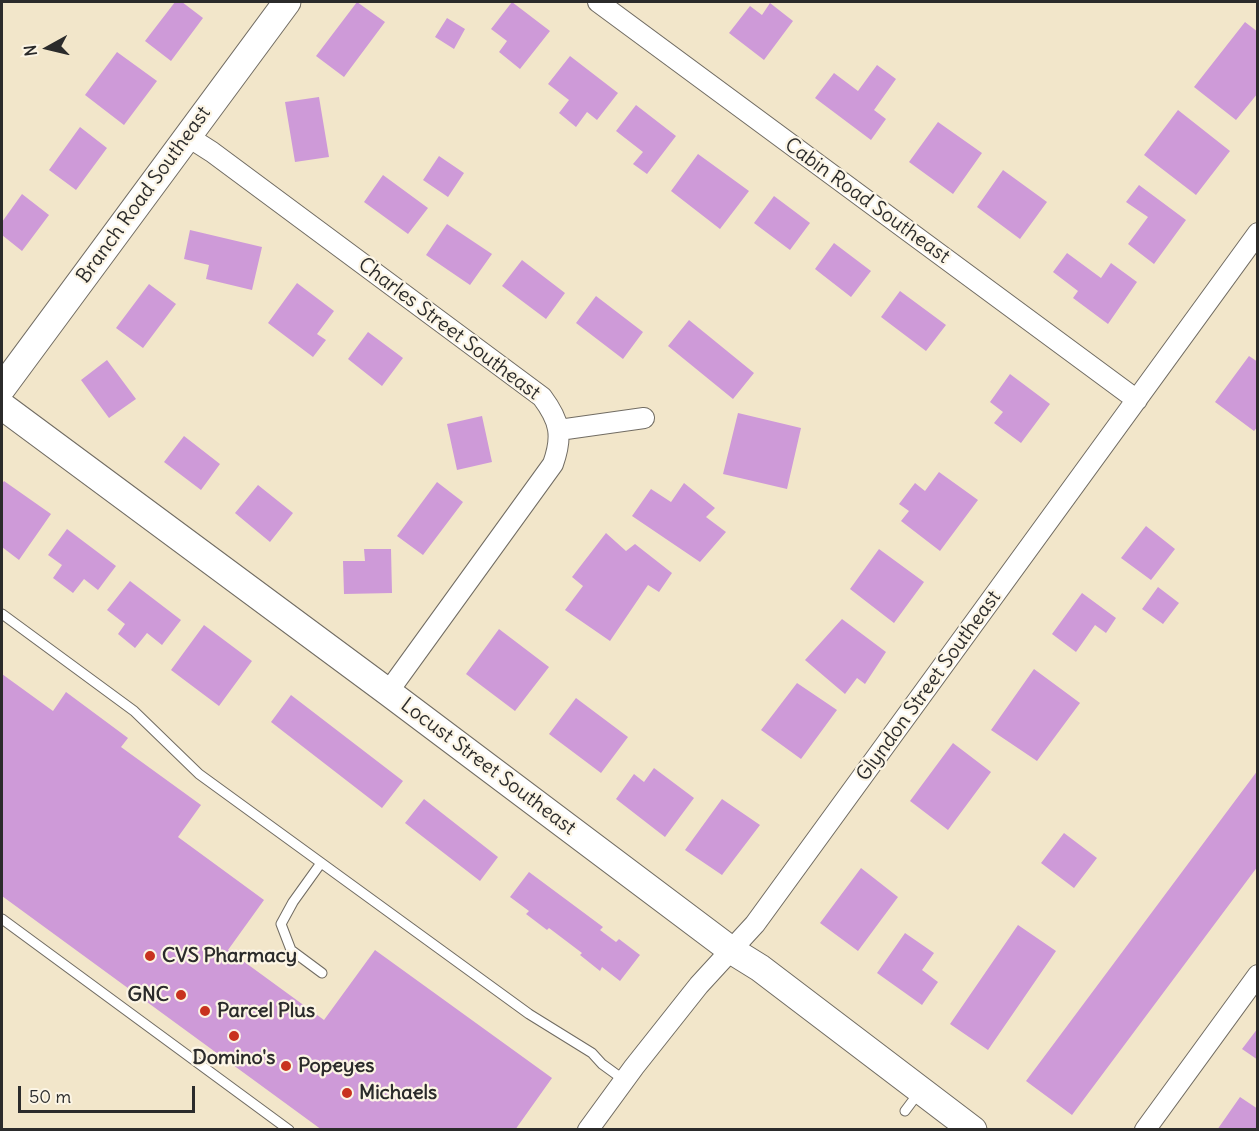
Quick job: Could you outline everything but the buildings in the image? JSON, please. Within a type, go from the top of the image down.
[{"type":"street","name":"Branch Road Southeast","points":[[2,388],[287,2]]},
{"type":"street","name":"Cabin Road Southeast","points":[[598,2],[1137,400]]},
{"type":"street","name":"Charles Street Southeast","points":[[187,136],[212,152],[542,397],[554,412],[559,430]]},
{"type":"street","name":"Glyndon Street Southeast","points":[[594,1127],[624,1080],[699,985],[755,924],[1257,233]]},
{"type":"street","name":"Locust Street Southeast","points":[[2,406],[731,950],[760,968],[913,1100],[973,1130]]},
{"type":"street","points":[[388,692],[554,464],[559,448],[559,430],[644,418]]},
{"type":"street","points":[[1145,1130],[1257,975]]},
{"type":"lane","points":[[2,614],[134,711],[199,774],[529,1014],[592,1053],[602,1064],[624,1080]]},
{"type":"lane","points":[[321,863],[293,902],[281,924],[291,950],[322,973]]},
{"type":"lane","points":[[2,919],[289,1130]]},
{"type":"place","name":"CVS Pharmacy","points":[[150,956]]},
{"type":"place","name":"GNC","points":[[181,995]]},
{"type":"place","name":"Parcel Plus","points":[[205,1011]]},
{"type":"place","name":"Domino's","points":[[234,1036]]},
{"type":"place","name":"Popeyes","points":[[286,1066]]},
{"type":"place","name":"Michaels","points":[[347,1093]]}]
